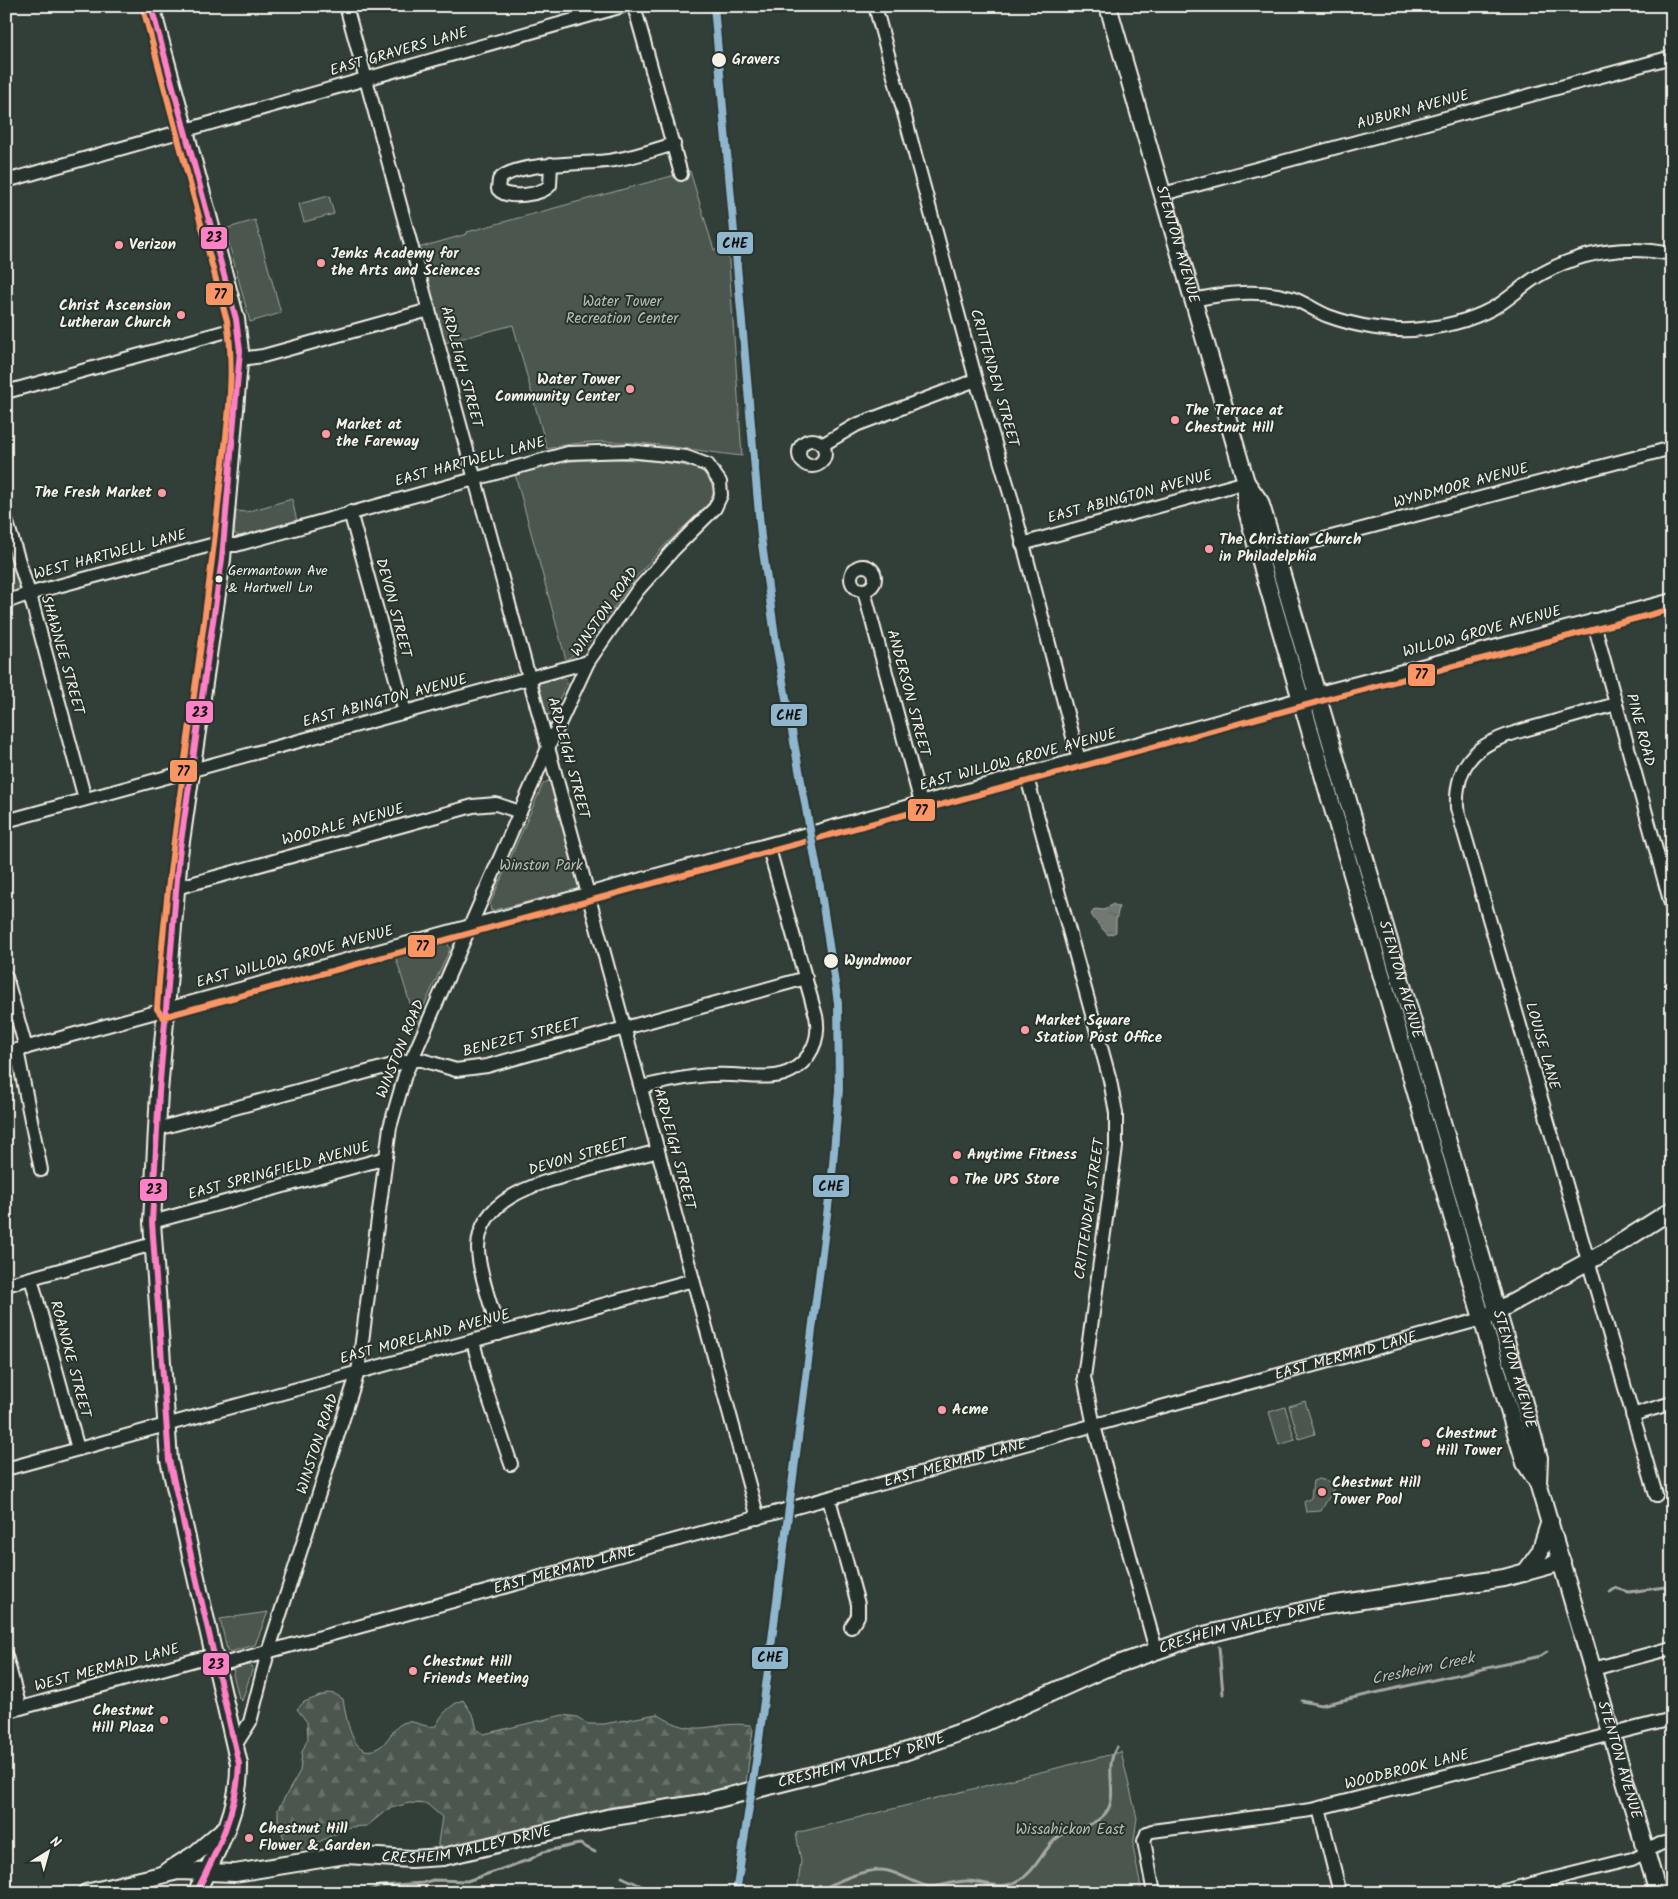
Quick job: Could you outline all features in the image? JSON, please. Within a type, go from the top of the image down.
[{"type":"main road","points":[[151,6],[238,328],[240,359],[224,545],[190,771],[176,888],[157,1129],[152,1222],[171,1471],[236,1744],[239,1764],[239,1786],[228,1826],[196,1893]]},
{"type":"main road","name":"STENTON AVENUE","points":[[1108,6],[1246,482],[1246,507],[1259,556],[1482,1319],[1525,1463],[1538,1483],[1550,1521],[1658,1893]]},
{"type":"main road","name":"STENTON AVENUE","points":[[1246,482],[1260,502],[1317,693],[1539,1458],[1538,1483]]},
{"type":"main road","name":"EAST MERMAID LANE","points":[[1482,1319],[1588,1262],[1672,1210]]},
{"type":"main road","points":[[1524,1573],[1540,1552],[1550,1521]]},
{"type":"main road","name":"CRESHEIM VALLEY DRIVE","points":[[86,1893],[164,1873],[186,1870],[223,1874],[251,1872],[324,1857],[346,1855],[405,1858],[443,1857],[606,1818],[669,1810],[714,1800],[851,1767],[918,1747],[975,1726],[1097,1672],[1156,1650],[1318,1607],[1460,1586],[1524,1573],[1562,1562]]},
{"type":"main road","points":[[164,1873],[195,1854],[228,1826]]},
{"type":"street","name":"ARDLEIGH STREET","points":[[346,6],[758,1518]]},
{"type":"street","name":"EAST GRAVERS LANE","points":[[6,181],[623,6]]},
{"type":"street","points":[[634,6],[681,174]]},
{"type":"street","name":"CRITTENDEN STREET","points":[[875,6],[1079,760]]},
{"type":"street","name":"AUBURN AVENUE","points":[[1163,194],[1672,57]]},
{"type":"street","points":[[551,164],[616,160],[674,144]]},
{"type":"street","points":[[1193,300],[1237,292],[1260,292],[1292,298],[1328,316],[1350,322],[1392,329],[1421,330],[1454,323],[1488,310],[1542,274],[1582,257],[1617,250],[1672,254]]},
{"type":"street","points":[[240,359],[262,356],[429,310]]},
{"type":"street","points":[[6,392],[238,328]]},
{"type":"street","points":[[822,445],[863,422],[976,380]]},
{"type":"street","name":"WYNDMOOR AVENUE","points":[[1259,556],[1672,448]]},
{"type":"street","name":"EAST HARTWELL LANE","points":[[224,545],[236,545],[475,477],[568,453],[612,450],[658,453],[695,459],[714,469],[720,482]]},
{"type":"street","name":"WINSTON ROAD","points":[[236,1744],[250,1722],[268,1652],[358,1372],[393,1113],[411,1060],[548,748],[588,662],[637,590],[715,508],[721,495],[720,482]]},
{"type":"street","name":"EAST ABINGTON AVENUE","points":[[1022,544],[1246,482]]},
{"type":"street","name":"DEVON STREET","points":[[350,512],[405,712]]},
{"type":"street","name":"SHAWNEE STREET","points":[[6,520],[85,799]]},
{"type":"street","name":"WEST HARTWELL LANE","points":[[6,602],[28,594],[211,546],[224,545]]},
{"type":"street","name":"ANDERSON STREET","points":[[864,591],[921,803]]},
{"type":"street","name":"WILLOW GROVE AVENUE","points":[[1301,699],[1317,693],[1672,600]]},
{"type":"street","name":"PINE ROAD","points":[[1593,620],[1671,900]]},
{"type":"street","name":"EAST ABINGTON AVENUE","points":[[6,821],[588,662]]},
{"type":"street","name":"EAST WILLOW GROVE AVENUE","points":[[16,1050],[1301,699]]},
{"type":"street","name":"LOUISE LANE","points":[[1616,704],[1509,733],[1488,742],[1465,765],[1458,780],[1456,798],[1459,820],[1656,1495]]},
{"type":"street","name":"CRITTENDEN STREET","points":[[1026,774],[1110,1080],[1116,1113],[1116,1147],[1085,1364],[1086,1390],[1094,1426],[1156,1650]]},
{"type":"street","name":"WOODALE AVENUE","points":[[176,888],[473,806],[496,804],[520,812]]},
{"type":"street","points":[[641,1087],[711,1075],[782,1076],[795,1070],[805,1060],[814,1046],[818,1032],[806,978],[768,844]]},
{"type":"street","points":[[6,977],[16,1050],[41,1170]]},
{"type":"street","name":"BENEZET STREET","points":[[157,1129],[411,1060],[422,1060],[447,1069],[474,1069],[806,978]]},
{"type":"street","name":"DEVON STREET","points":[[499,1334],[478,1254],[480,1232],[491,1213],[503,1202],[536,1185],[658,1151]]},
{"type":"street","name":"EAST SPRINGFIELD AVENUE","points":[[152,1222],[386,1158]]},
{"type":"street","points":[[6,1285],[153,1244]]},
{"type":"street","name":"ROANOKE STREET","points":[[31,1278],[78,1449]]},
{"type":"street","name":"EAST MORELAND AVENUE","points":[[6,1469],[693,1280]]},
{"type":"street","name":"EAST MERMAID LANE","points":[[216,1661],[228,1662],[268,1652],[1482,1319]]},
{"type":"street","points":[[473,1341],[483,1380],[511,1464]]},
{"type":"street","points":[[1632,1415],[1672,1402]]},
{"type":"street","points":[[829,1499],[858,1604],[858,1616],[851,1627]]},
{"type":"street","points":[[1593,1669],[1672,1648]]},
{"type":"street","points":[[6,1656],[20,1708]]},
{"type":"street","name":"WEST MERMAID LANE","points":[[6,1712],[202,1658],[216,1661]]},
{"type":"street","name":"WOODBROOK LANE","points":[[1154,1893],[1144,1841],[1147,1834],[1152,1831],[1319,1808],[1672,1720]]},
{"type":"street","points":[[1319,1808],[1340,1893]]},
{"type":"street","points":[[1496,1893],[1632,1859],[1672,1841]]},
{"type":"green space","name":"Water Tower Recreation Center","points":[[690,171],[714,250],[728,248],[742,456],[644,443],[620,442],[571,444],[547,449],[513,325],[444,343],[418,248],[467,234],[467,232]]},
{"type":"green space","points":[[329,196],[334,214],[304,222],[299,204]]},
{"type":"green space","points":[[255,220],[281,313],[250,322],[225,229]]},
{"type":"green space","points":[[598,459],[656,461],[687,466],[708,475],[714,491],[709,503],[664,546],[636,577],[586,646],[566,660],[515,474],[561,462]]},
{"type":"green space","points":[[292,499],[297,522],[241,537],[234,533],[236,511],[246,512]]},
{"type":"green space","points":[[6,539],[21,589],[6,598]]},
{"type":"green space","points":[[561,678],[566,679],[567,683],[552,714],[546,715],[538,686],[540,683]]},
{"type":"green space","name":"Winston Park","points":[[548,781],[552,785],[579,886],[575,890],[491,911],[490,904],[543,784]]},
{"type":"green space","points":[[447,942],[450,949],[416,1023],[395,955]]},
{"type":"green space","points":[[1305,1401],[1315,1434],[1299,1439],[1289,1406]]},
{"type":"green space","points":[[1285,1407],[1295,1440],[1279,1445],[1269,1412]]},
{"type":"green space","name":"Chestnut Hill Tower Pool","points":[[1319,1479],[1331,1482],[1334,1488],[1321,1511],[1306,1512],[1304,1502],[1311,1498],[1313,1481]]},
{"type":"green space","points":[[268,1612],[255,1645],[230,1652],[227,1650],[220,1619]]},
{"type":"green space","points":[[248,1664],[253,1667],[242,1701],[239,1698],[233,1674],[234,1671],[231,1668]]},
{"type":"green space","points":[[328,1693],[335,1694],[343,1699],[348,1725],[356,1743],[369,1751],[385,1743],[396,1728],[403,1723],[411,1722],[432,1727],[436,1726],[447,1710],[463,1700],[474,1717],[477,1730],[484,1734],[563,1715],[577,1717],[588,1724],[604,1724],[657,1714],[671,1722],[694,1728],[736,1724],[750,1725],[753,1730],[746,1783],[741,1786],[678,1798],[616,1806],[443,1848],[438,1846],[442,1817],[427,1804],[409,1803],[388,1809],[367,1826],[350,1827],[304,1849],[289,1847],[285,1842],[278,1820],[278,1809],[300,1771],[302,1752],[308,1738],[307,1722],[297,1709],[304,1702]]},
{"type":"green space","name":"Wissahickon East","points":[[1121,1752],[1137,1818],[1133,1847],[1142,1893],[797,1893],[801,1861],[796,1833]]},
{"type":"water","points":[[1113,904],[1119,907],[1116,932],[1109,935],[1091,914],[1095,909],[1104,910]]},
{"type":"waterway","name":"Cresheim Creek","points":[[1610,1592],[1616,1588],[1629,1592],[1672,1586]]},
{"type":"waterway","points":[[1219,1647],[1223,1694]]},
{"type":"waterway","name":"Cresheim Creek","points":[[1302,1701],[1321,1705],[1541,1656],[1547,1652]]},
{"type":"waterway","name":"Cresheim Creek","points":[[817,1893],[852,1876],[880,1870],[893,1872],[927,1886],[963,1881],[998,1885],[1016,1882],[1033,1868],[1052,1843],[1062,1834],[1087,1826],[1104,1815],[1109,1808],[1111,1800],[1111,1764],[1117,1747]]},
{"type":"waterway","name":"Cresheim Creek","points":[[365,1893],[379,1886],[423,1883],[433,1880],[467,1881],[531,1859],[543,1852],[574,1845],[580,1844],[595,1852]]},
{"type":"waterway","name":"Cresheim Creek","points":[[622,1877],[650,1890],[674,1893]]},
{"type":"waterway","name":"Cresheim Creek","points":[[314,1893],[327,1893]]},
{"type":"transit line","name":"23","points":[[151,6],[236,319],[240,351],[222,559],[179,855],[159,1092],[152,1222],[169,1460],[239,1764],[234,1798],[225,1831],[196,1893]]},
{"type":"transit line","name":"CHE","points":[[714,6],[761,537],[776,643],[819,880],[838,1003],[839,1090],[832,1176],[757,1755],[736,1893]]},
{"type":"transit line","name":"77","points":[[143,8],[227,321],[231,367],[228,413],[211,569],[162,946],[157,1009],[163,1017],[1332,698],[1672,609]]},
{"type":"place","name":"Gravers","points":[[719,60]]},
{"type":"place","name":"Verizon","points":[[119,245]]},
{"type":"place","name":"Jenks Academy for the Arts and Sciences","points":[[321,263]]},
{"type":"place","name":"Christ Ascension Lutheran Church","points":[[181,315]]},
{"type":"place","name":"Water Tower Community Center","points":[[630,389]]},
{"type":"place","name":"The Terrace at Chestnut Hill","points":[[1175,420]]},
{"type":"place","name":"Market at the Fareway","points":[[326,434]]},
{"type":"place","name":"The Fresh Market","points":[[162,493]]},
{"type":"place","name":"The Christian Church in Philadelphia","points":[[1209,549]]},
{"type":"place","name":"Germantown Ave & Hartwell Ln","points":[[219,579]]},
{"type":"place","name":"Wyndmoor","points":[[831,961]]},
{"type":"place","name":"Market Square Station Post Office","points":[[1025,1030]]},
{"type":"place","name":"Anytime Fitness","points":[[957,1155]]},
{"type":"place","name":"The UPS Store","points":[[954,1180]]},
{"type":"place","name":"Acme","points":[[942,1410]]},
{"type":"place","name":"Chestnut Hill Tower","points":[[1426,1443]]},
{"type":"place","name":"Chestnut Hill Tower Pool","points":[[1322,1492]]},
{"type":"place","name":"Chestnut Hill Friends Meeting","points":[[413,1671]]},
{"type":"place","name":"Chestnut Hill Plaza","points":[[164,1720]]},
{"type":"place","name":"Chestnut Hill Flower & Garden","points":[[249,1838]]}]
